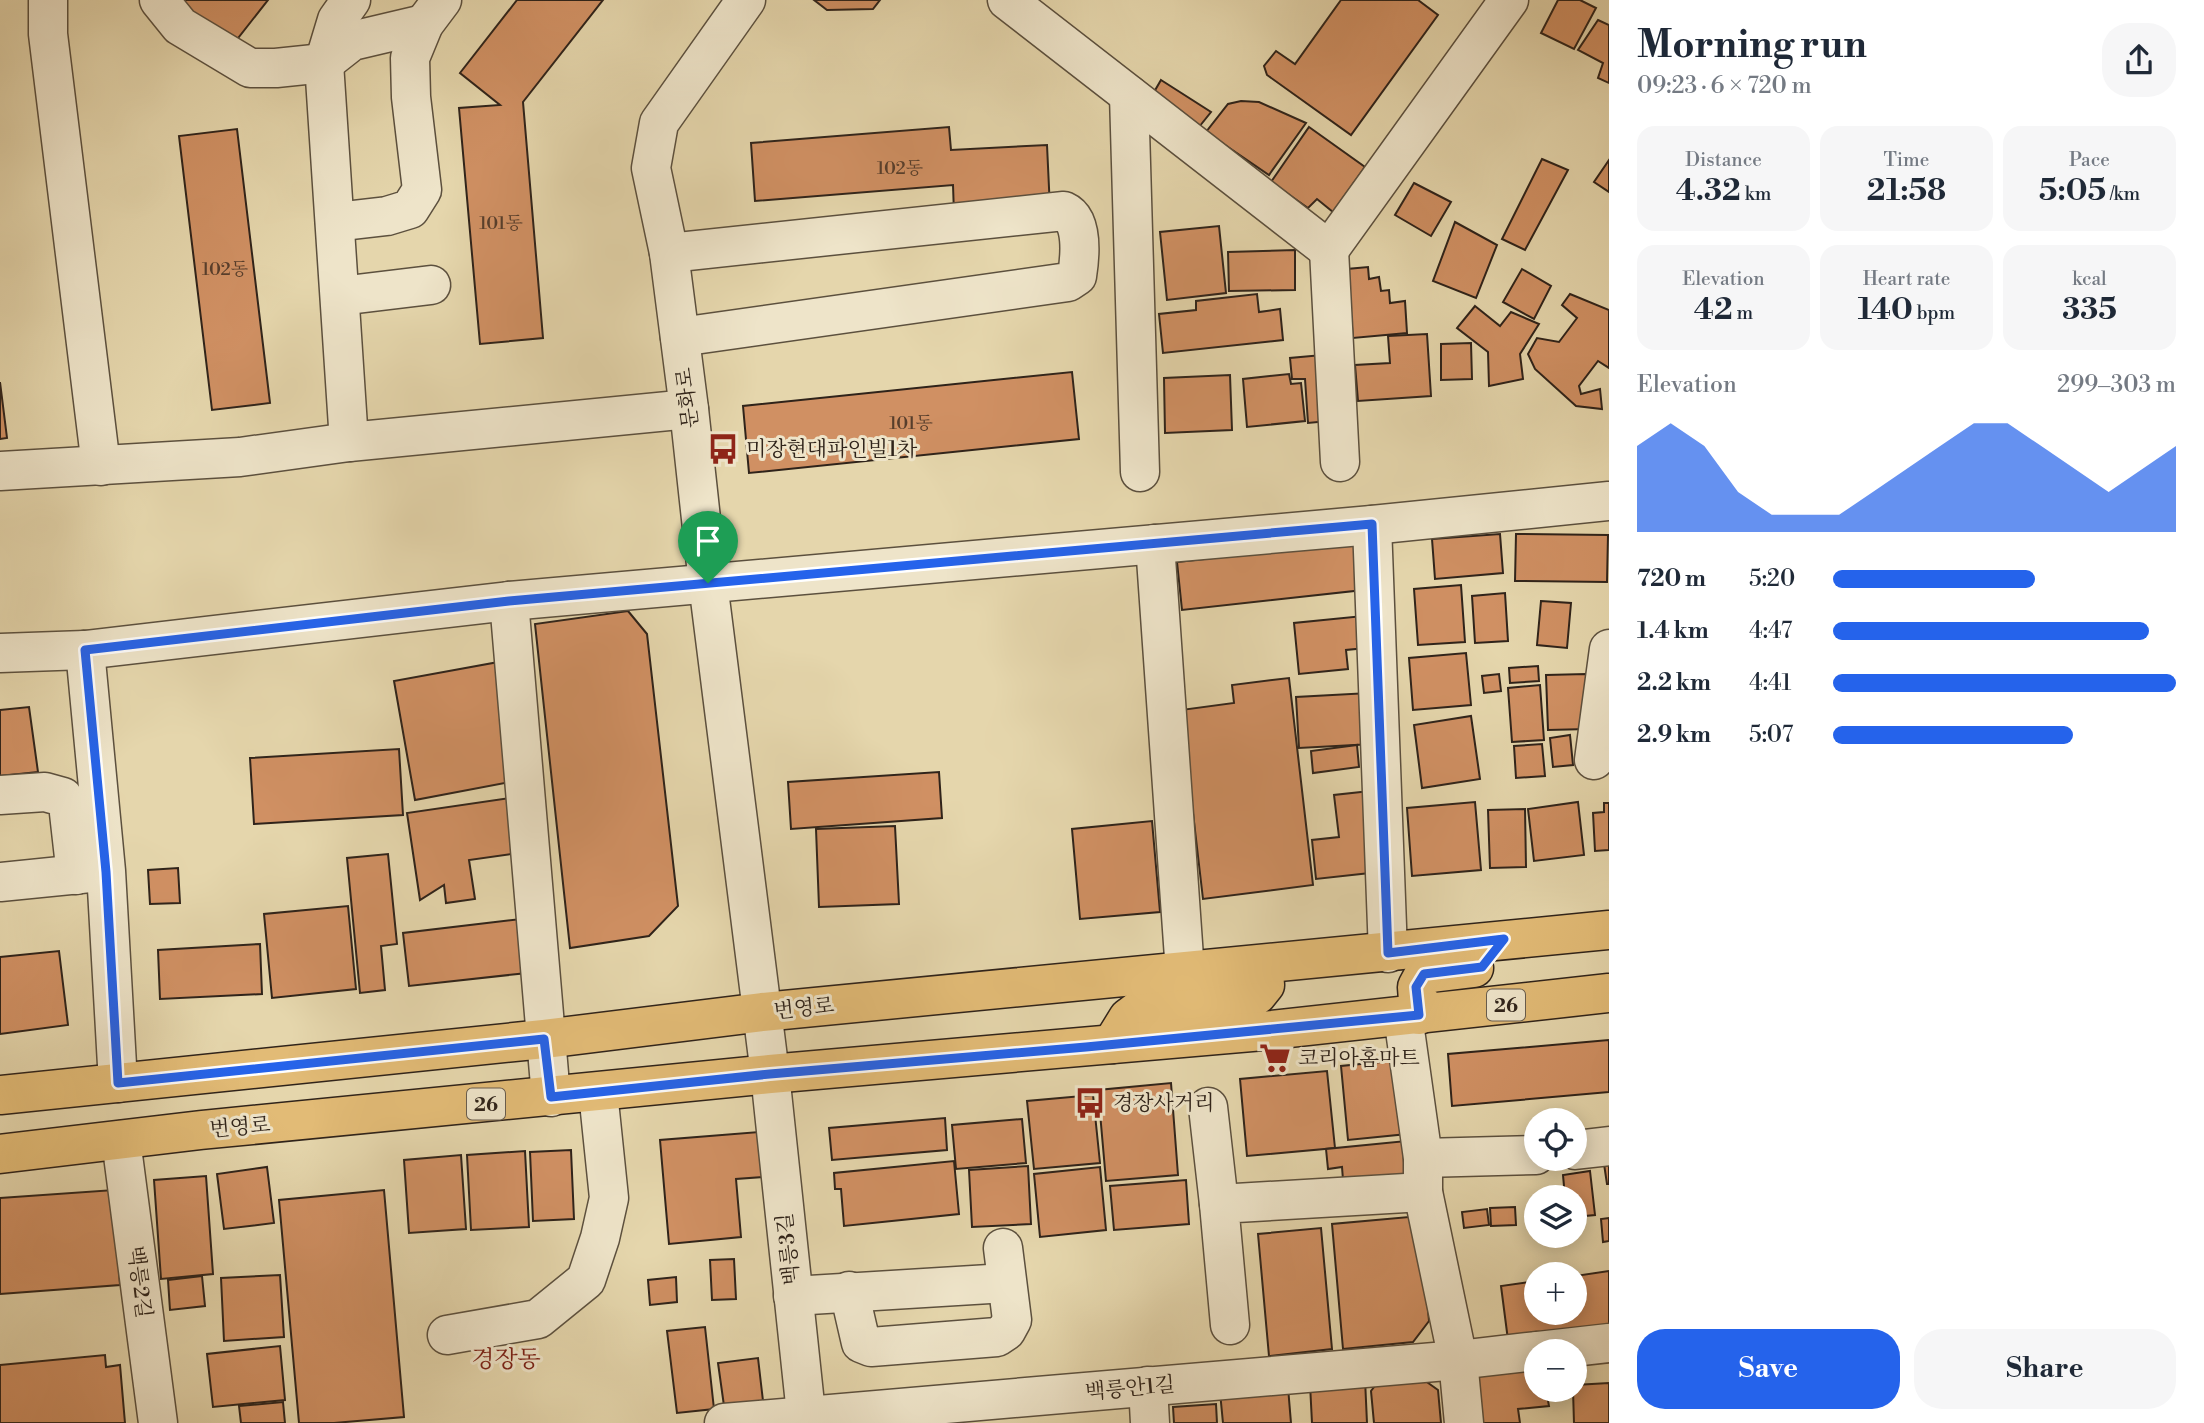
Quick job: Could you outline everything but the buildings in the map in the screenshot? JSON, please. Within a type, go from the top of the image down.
[{"type":"main road","name":"번영로","points":[[0,1095],[544,1039],[762,1012],[1609,930]]},
{"type":"main road","points":[[1411,1015],[1416,987],[1424,974],[1482,967],[1504,939]]},
{"type":"main road","points":[[1112,1044],[1128,1018],[1140,1009],[1257,995],[1265,985],[1263,965]]},
{"type":"main road","name":"번영로","points":[[0,1154],[201,1130],[1411,1015],[1609,993]]},
{"type":"street","points":[[48,0],[48,34],[101,466]]},
{"type":"street","points":[[159,0],[180,26],[250,68],[324,63],[352,41],[433,12]]},
{"type":"street","points":[[349,442],[324,63],[337,20],[351,0]]},
{"type":"street","name":"문화로","points":[[746,0],[659,123],[651,168],[669,253],[770,1074]]},
{"type":"street","points":[[1007,0],[1329,250]]},
{"type":"street","points":[[1340,463],[1329,250],[1509,0]]},
{"type":"street","points":[[335,222],[387,216],[410,209],[422,190],[411,97],[410,58],[433,12]]},
{"type":"street","points":[[1129,95],[1140,472]]},
{"type":"street","points":[[669,253],[1064,211],[1071,214],[1077,224],[1077,275],[1068,282],[680,337]]},
{"type":"street","points":[[340,296],[431,285]]},
{"type":"street","points":[[0,471],[240,457],[349,442],[689,409]]},
{"type":"street","points":[[0,653],[85,650],[509,601],[1609,501]]},
{"type":"street","points":[[1372,524],[1388,953]]},
{"type":"street","points":[[1155,544],[1185,972]]},
{"type":"street","points":[[509,601],[551,1097]]},
{"type":"street","points":[[1594,760],[1609,649]]},
{"type":"street","points":[[85,650],[91,873],[118,1083]]},
{"type":"street","points":[[0,795],[45,792],[64,797],[91,873]]},
{"type":"street","points":[[0,882],[91,873]]},
{"type":"street","points":[[1411,1015],[1423,1175],[1458,1360],[1464,1423]]},
{"type":"street","name":"백릉3길","points":[[770,1074],[806,1420]]},
{"type":"street","points":[[447,1335],[538,1319],[586,1280],[600,1238],[609,1198],[598,1092]]},
{"type":"street","points":[[1208,1107],[1230,1325]]},
{"type":"street","name":"백릉2길","points":[[121,1140],[158,1423]]},
{"type":"street","points":[[1587,1149],[1609,1146]]},
{"type":"street","points":[[1219,1204],[1423,1175],[1524,1157]]},
{"type":"street","points":[[793,1296],[849,1291],[1004,1266],[1012,1320],[1006,1331],[997,1336],[871,1347],[861,1343],[849,1291]]},
{"type":"street","name":"백릉안1길","points":[[1587,1345],[1609,1343]]},
{"type":"street","name":"백릉안1길","points":[[724,1423],[1149,1404],[1524,1352]]},
{"type":"place","name":"미장현대파인빌1차","points":[[723,449]]},
{"type":"place","name":"코리아홈마트","points":[[1275,1058]]},
{"type":"place","name":"경장사거리","points":[[1090,1103]]},
{"type":"district","name":"경장동","points":[[506,1359]]},
{"type":"route","points":[[1372,524],[1388,953],[1504,939],[1482,967],[1424,974],[1416,987],[1419,1015],[770,1074],[551,1097],[544,1039],[118,1083],[106,872],[85,650],[509,601],[708,583],[1372,524]]}]
